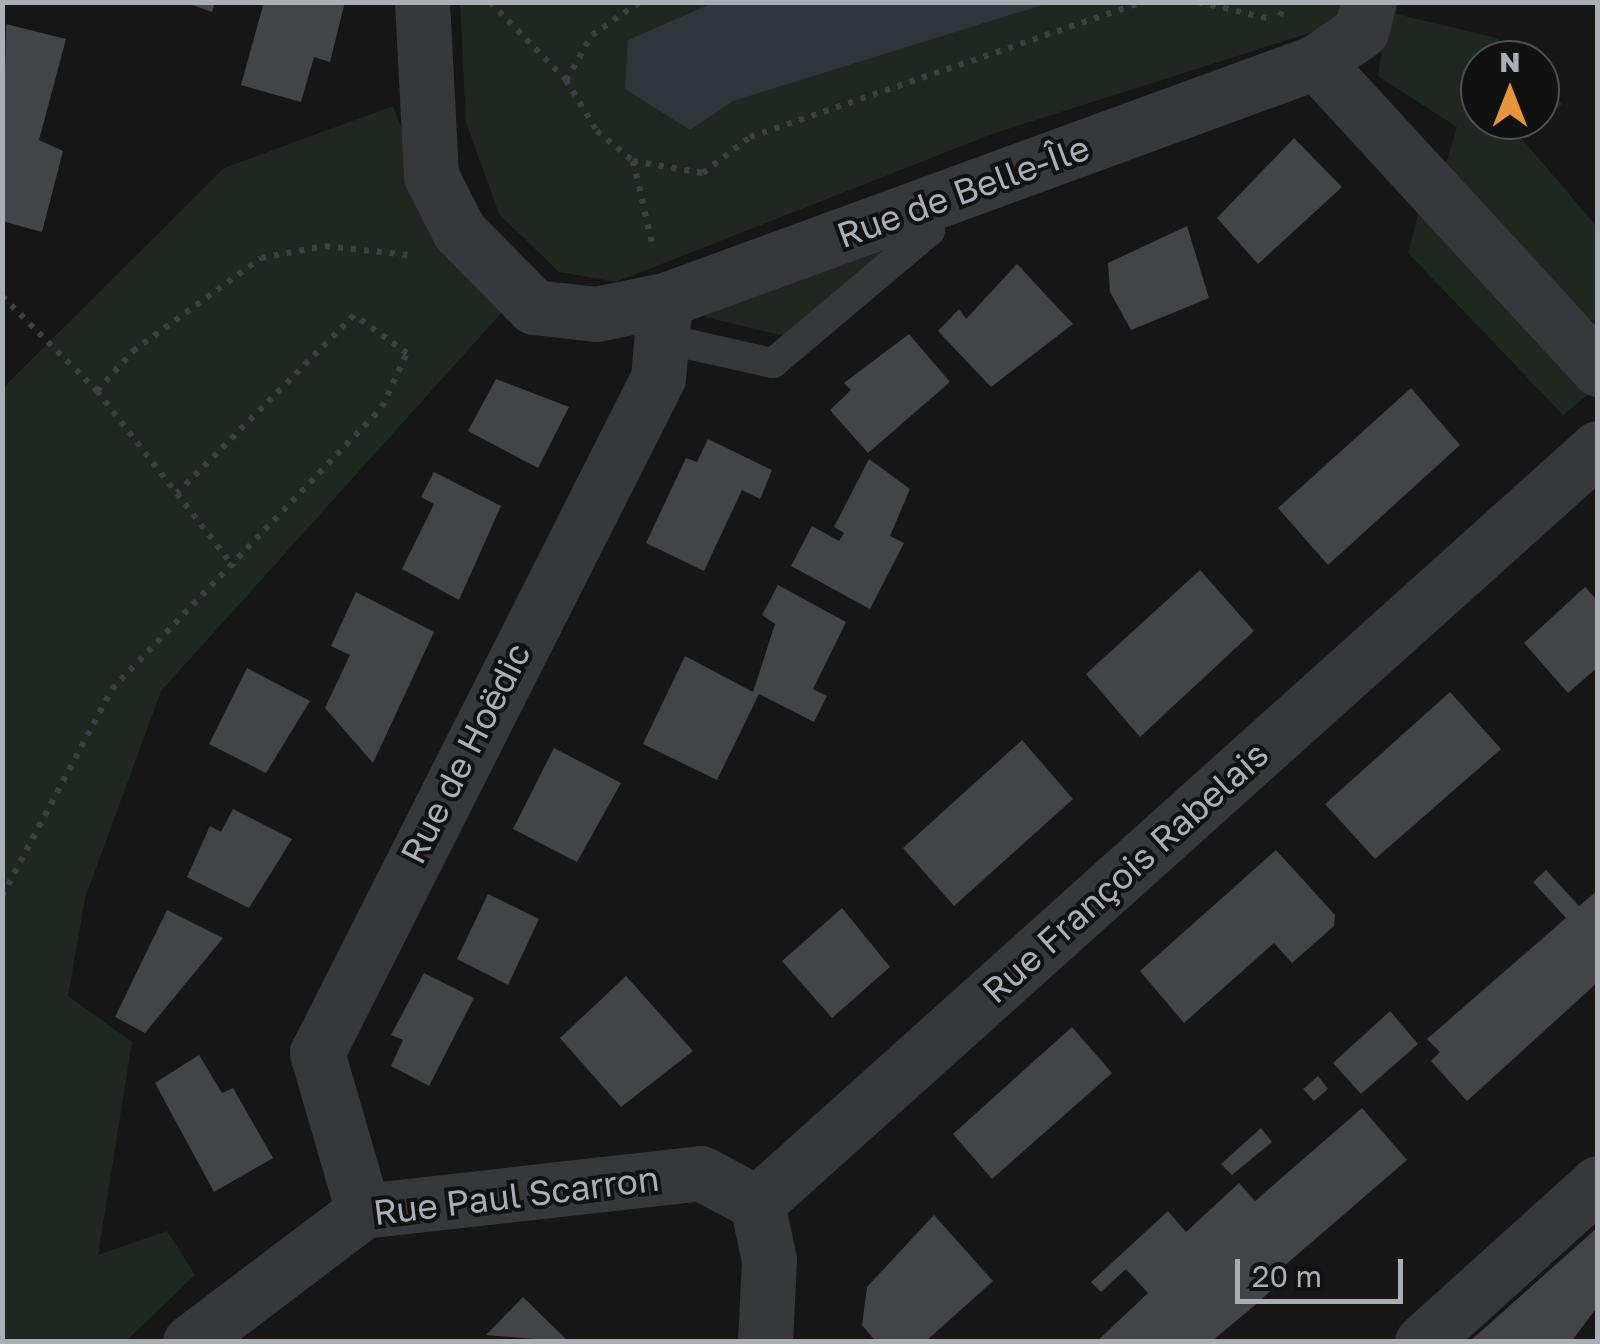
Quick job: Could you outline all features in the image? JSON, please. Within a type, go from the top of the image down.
[{"type":"street","name":"Rue de Belle-Île","points":[[422,2],[431,176],[460,232],[534,308],[663,319],[930,203],[1316,62],[1361,31],[1369,2]]},
{"type":"street","points":[[1316,62],[1598,369]]},
{"type":"street","name":"Rue de Hoëdic","points":[[363,1211],[317,1054],[658,378],[663,319]]},
{"type":"street","name":"Rue François Rabelais","points":[[756,1203],[1598,448]]},
{"type":"street","name":"Rue Paul Scarron","points":[[190,1342],[363,1211],[702,1173],[756,1203]]},
{"type":"street","points":[[1422,1342],[1598,1183]]},
{"type":"street","points":[[756,1203],[769,1260],[765,1342]]},
{"type":"lane","points":[[663,319],[773,363],[930,232],[930,203]]},
{"type":"path","points":[[490,2],[566,80],[597,131],[633,161],[703,173],[750,137],[1142,2]]},
{"type":"path","points":[[566,80],[592,35],[640,2]]},
{"type":"path","points":[[1198,2],[1278,21]]},
{"type":"path","points":[[633,161],[663,319]]},
{"type":"path","points":[[97,391],[133,351],[261,258],[325,246],[400,258],[460,232]]},
{"type":"path","points":[[2,296],[97,391],[234,567]]},
{"type":"path","points":[[2,896],[112,689],[234,567],[382,407],[407,353],[354,315],[177,493]]},
{"type":"shaded area","points":[[460,3],[1346,3],[1341,23],[992,134],[616,282],[559,272],[499,214],[466,122]]},
{"type":"shaded area","points":[[713,3],[1049,3],[733,101],[690,130],[625,89],[628,40]]},
{"type":"shaded area","points":[[1388,12],[1499,40],[1460,40],[1460,140],[1523,140],[1597,227],[1597,326],[1445,166],[1457,127],[1378,76]]},
{"type":"shaded area","points":[[393,106],[444,239],[504,310],[161,691],[85,898],[68,996],[132,1042],[98,1255],[167,1231],[195,1275],[126,1341],[3,1342],[3,388],[224,168]]},
{"type":"shaded area","points":[[1420,207],[1592,391],[1563,415],[1408,253]]},
{"type":"shaded area","points":[[885,236],[889,248],[784,336],[705,317],[708,301]]},
{"type":"building","points":[[184,2],[215,2],[212,12]]},
{"type":"building","points":[[264,2],[345,2],[330,62],[314,57],[301,102],[241,85]]},
{"type":"building","points":[[6,24],[66,39],[39,140],[63,151],[42,232],[2,221]]},
{"type":"building","points":[[1294,138],[1342,187],[1258,264],[1217,218]]},
{"type":"building","points":[[1187,226],[1209,298],[1131,330],[1110,292],[1108,263]]},
{"type":"building","points":[[1017,264],[1073,324],[991,387],[938,331],[959,309],[966,319]]},
{"type":"building","points":[[909,334],[950,382],[868,453],[830,410],[851,390],[844,383]]},
{"type":"building","points":[[496,379],[569,407],[538,468],[468,431]]},
{"type":"building","points":[[1411,388],[1460,445],[1328,565],[1278,508]]},
{"type":"building","points":[[708,439],[772,470],[760,499],[742,490],[704,571],[646,543],[686,458],[697,462]]},
{"type":"building","points":[[869,459],[910,489],[890,536],[904,543],[870,609],[791,566],[812,526],[839,541],[844,533],[834,527]]},
{"type":"building","points":[[434,472],[501,506],[459,600],[402,569],[434,504],[421,497]]},
{"type":"building","points":[[1200,570],[1254,631],[1140,737],[1086,674]]},
{"type":"building","points":[[778,585],[846,622],[813,689],[827,696],[814,722],[759,694],[717,780],[643,744],[685,656],[753,692],[775,624],[762,615]]},
{"type":"building","points":[[1585,587],[1598,601],[1598,667],[1568,693],[1524,643]]},
{"type":"building","points":[[356,592],[434,632],[373,763],[325,708],[350,655],[331,646]]},
{"type":"building","points":[[247,668],[310,701],[266,773],[209,744]]},
{"type":"building","points":[[1450,692],[1501,749],[1375,859],[1325,804]]},
{"type":"building","points":[[1022,740],[1073,799],[954,906],[903,848]]},
{"type":"building","points":[[554,748],[621,783],[577,862],[513,829]]},
{"type":"building","points":[[233,809],[292,839],[249,908],[187,877],[210,826],[221,832]]},
{"type":"building","points":[[1276,850],[1335,915],[1334,926],[1292,963],[1274,943],[1184,1023],[1140,971]]},
{"type":"building","points":[[1546,870],[1579,906],[1598,890],[1598,982],[1467,1101],[1431,1061],[1440,1052],[1427,1039],[1566,918],[1533,882]]},
{"type":"building","points":[[488,894],[539,919],[508,985],[457,959]]},
{"type":"building","points":[[842,908],[890,967],[832,1018],[782,961]]},
{"type":"building","points":[[167,910],[223,938],[145,1033],[115,1017]]},
{"type":"building","points":[[424,973],[474,998],[429,1086],[391,1066],[403,1040],[391,1035]]},
{"type":"building","points":[[626,976],[693,1051],[621,1107],[560,1038]]},
{"type":"building","points":[[1390,1011],[1418,1044],[1361,1094],[1333,1063]]},
{"type":"building","points":[[1072,1027],[1112,1073],[992,1179],[953,1134]]},
{"type":"building","points":[[199,1055],[222,1093],[233,1088],[273,1158],[214,1192],[155,1083]]},
{"type":"building","points":[[1318,1076],[1328,1089],[1314,1101],[1303,1089]]},
{"type":"building","points":[[1362,1108],[1407,1160],[1276,1273],[1283,1280],[1254,1306],[1211,1342],[1096,1342],[1148,1293],[1126,1269],[1101,1292],[1091,1282],[1168,1211],[1186,1232],[1239,1183],[1255,1201]]},
{"type":"building","points":[[1261,1128],[1272,1142],[1232,1175],[1221,1164]]},
{"type":"building","points":[[934,1215],[993,1281],[925,1342],[876,1342],[862,1325],[867,1287]]},
{"type":"building","points":[[1598,1227],[1598,1306],[1571,1342],[1469,1342]]},
{"type":"building","points":[[523,1297],[569,1342],[486,1335]]}]
